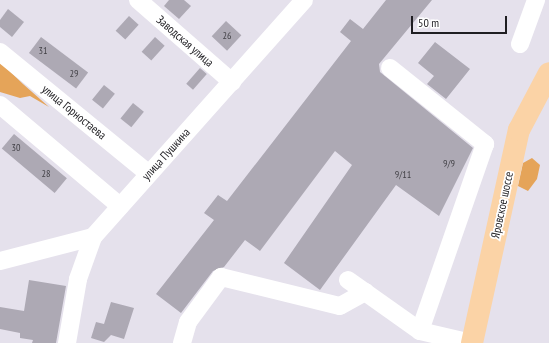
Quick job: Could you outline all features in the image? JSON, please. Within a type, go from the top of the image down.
[{"type":"main road","name":"Яровское шоссе","points":[[472,343],[519,130],[549,73]]},
{"type":"street","name":"Заводская улица","points":[[138,0],[232,82]]},
{"type":"street","name":"улица Пушкина","points":[[93,237],[148,173],[232,82],[304,0]]},
{"type":"street","points":[[520,44],[536,0]]},
{"type":"street","name":"улица Горностаева","points":[[0,52],[148,173]]},
{"type":"street","points":[[390,68],[485,144],[420,331]]},
{"type":"street","points":[[0,106],[120,206]]},
{"type":"street","points":[[0,261],[93,237]]},
{"type":"street","points":[[67,343],[78,279],[93,237]]},
{"type":"street","points":[[182,343],[188,322],[221,277],[340,306],[364,292]]},
{"type":"street","points":[[348,280],[420,331],[472,343]]},
{"type":"shaded area","points":[[0,62],[49,107],[30,96],[20,98],[0,92]]},
{"type":"shaded area","points":[[532,158],[540,165],[537,179],[528,191],[518,186],[523,163]]},
{"type":"building","points":[[169,0],[184,0],[191,6],[179,19],[164,6]]},
{"type":"building","points":[[386,0],[432,0],[379,64],[380,72],[473,148],[439,216],[396,185],[320,290],[284,263],[352,165],[335,151],[260,251],[245,240],[224,267],[213,271],[181,313],[156,294],[214,220],[204,213],[218,195],[227,201],[351,41],[340,32],[350,19],[363,29]]},
{"type":"building","points":[[8,9],[24,22],[12,37],[0,27],[0,20]]},
{"type":"building","points":[[129,16],[139,25],[125,40],[116,31]]},
{"type":"building","points":[[226,21],[241,35],[227,51],[212,36]]},
{"type":"building","points":[[41,37],[88,73],[76,88],[29,53]]},
{"type":"building","points":[[155,37],[165,46],[151,61],[142,52]]},
{"type":"building","points":[[435,42],[470,69],[446,99],[427,84],[434,76],[418,63]]},
{"type":"building","points":[[200,68],[207,74],[193,90],[186,84]]},
{"type":"building","points":[[104,85],[115,94],[103,109],[92,100]]},
{"type":"building","points":[[133,103],[144,112],[131,127],[120,119]]},
{"type":"building","points":[[14,134],[67,178],[55,193],[2,149]]},
{"type":"building","points":[[29,280],[66,286],[56,343],[32,343],[33,340],[20,338],[20,333],[0,329],[0,307],[24,311]]},
{"type":"building","points":[[111,302],[134,308],[124,339],[111,335],[104,342],[91,338],[96,322],[104,324]]}]
